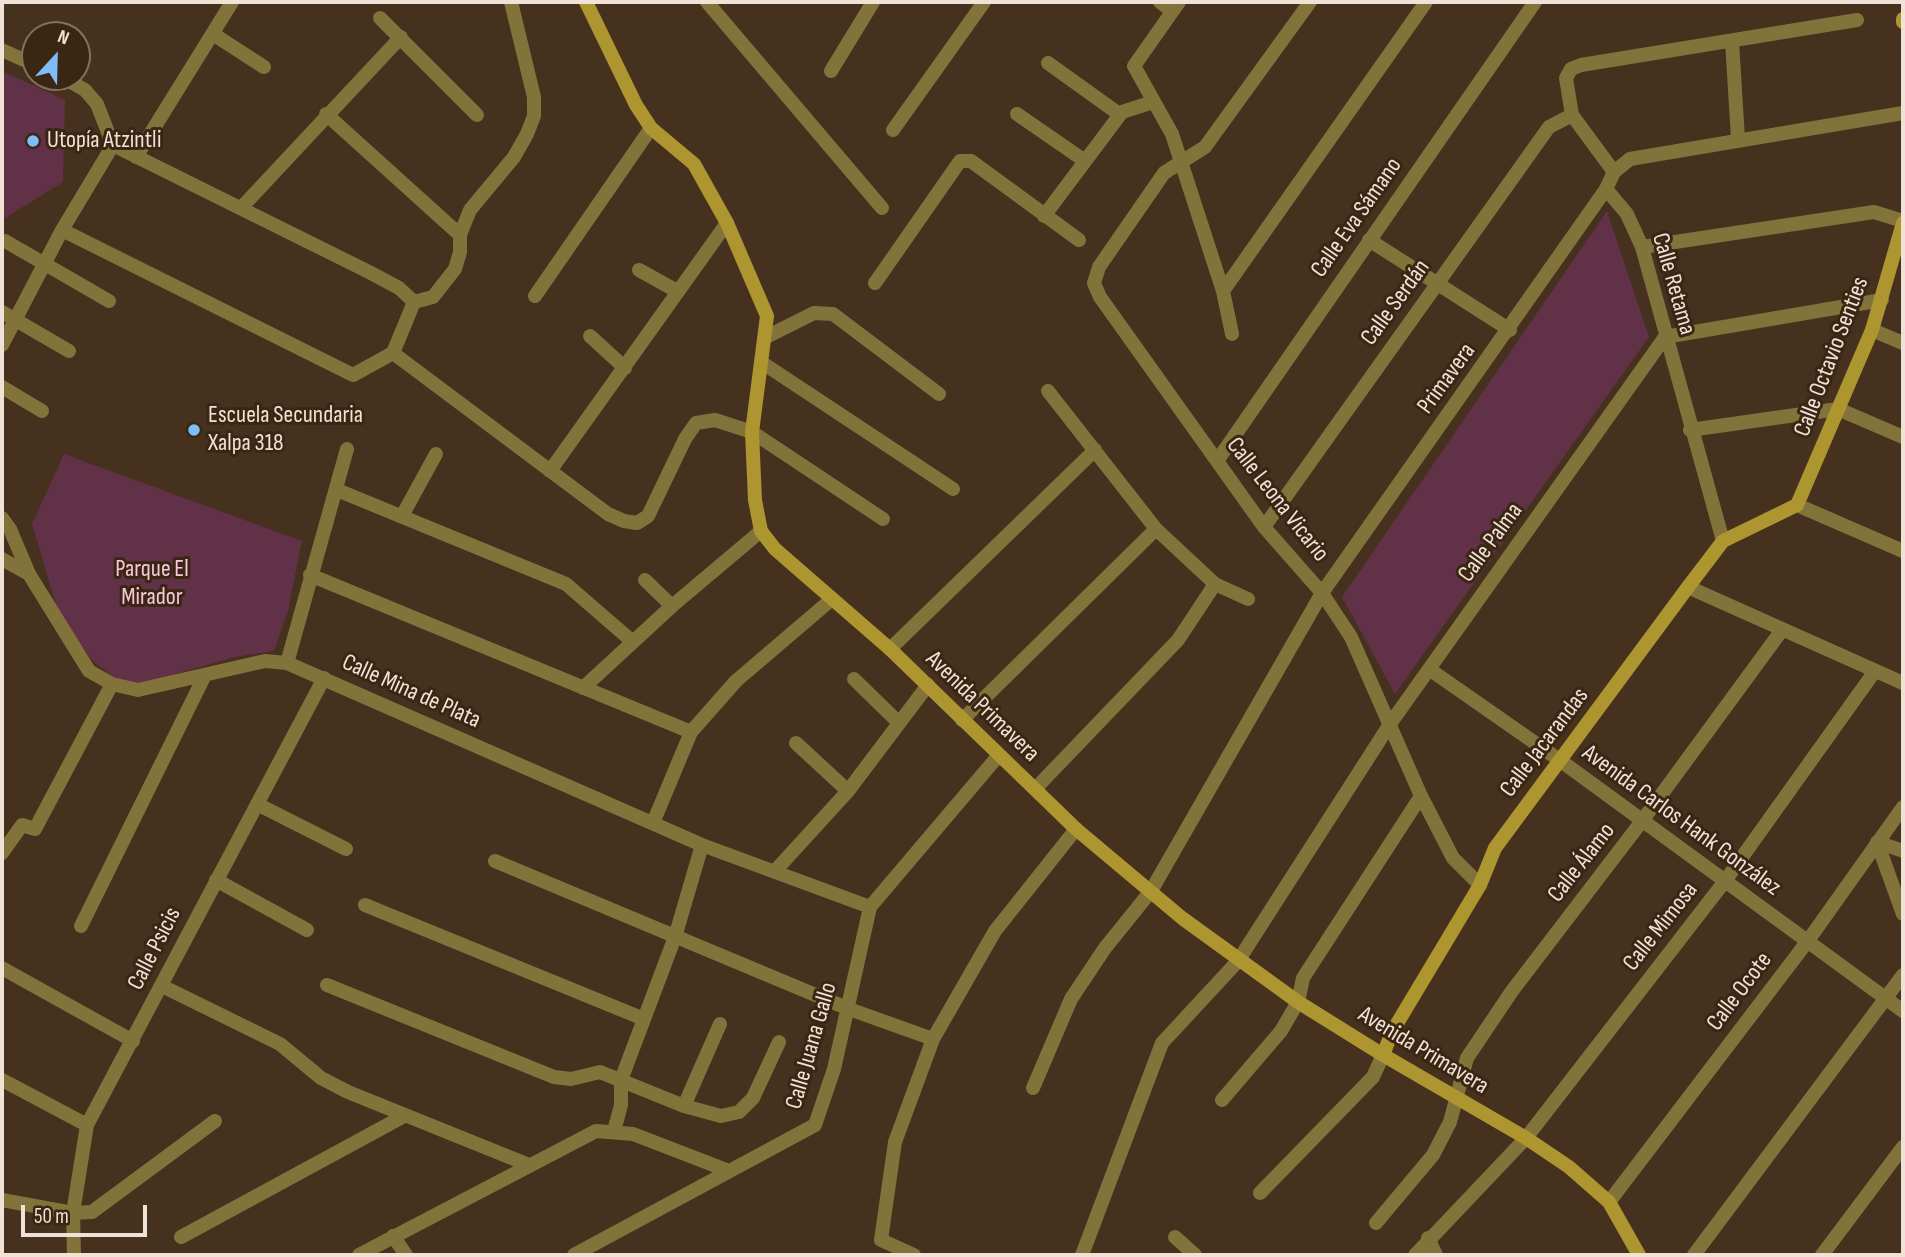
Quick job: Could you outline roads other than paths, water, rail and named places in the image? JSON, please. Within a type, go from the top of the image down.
[{"type":"street","points":[[136,158],[232,2]]},
{"type":"street","points":[[414,302],[433,297],[455,269],[460,252],[460,235],[470,210],[514,157],[534,116],[529,70],[511,2]]},
{"type":"street","points":[[583,688],[672,606],[761,531],[755,500],[752,432],[767,316],[727,223],[694,164],[652,128],[636,105],[586,2]]},
{"type":"street","points":[[708,2],[882,208]]},
{"type":"street","points":[[831,71],[873,2]]},
{"type":"street","points":[[893,130],[984,2]]},
{"type":"street","points":[[1160,2],[1176,7],[1134,66],[1171,134],[1181,160],[1223,291],[1232,334]]},
{"type":"street","points":[[1181,160],[1205,147],[1310,2]]},
{"type":"street","points":[[1223,291],[1426,2]]},
{"type":"street","name":"Calle Eva Sámano","points":[[1217,461],[1535,2]]},
{"type":"street","points":[[380,18],[477,115]]},
{"type":"street","points":[[1614,172],[1572,115],[1566,78],[1571,69],[1581,65],[1857,20]]},
{"type":"street","points":[[214,34],[264,67]]},
{"type":"street","points":[[242,207],[326,114],[401,37]]},
{"type":"street","points":[[1732,41],[1738,139]]},
{"type":"street","points":[[2,50],[21,59]]},
{"type":"street","points":[[1048,63],[1119,114]]},
{"type":"street","points":[[86,91],[97,104],[113,145],[242,207],[398,288],[414,302]]},
{"type":"street","points":[[1044,216],[1119,114],[1153,102]]},
{"type":"street","points":[[1606,189],[1614,172],[1630,159],[1903,113]]},
{"type":"street","points":[[326,114],[460,235]]},
{"type":"street","points":[[1017,114],[1085,161]]},
{"type":"street","name":"Calle Serdán","points":[[1264,527],[1549,127],[1572,115]]},
{"type":"street","points":[[535,296],[652,128]]},
{"type":"street","points":[[2,345],[62,230],[113,145]]},
{"type":"street","name":"Calle Leona Vicario","points":[[1181,160],[1156,183],[1099,267],[1094,283],[1100,297],[1264,527],[1322,593],[1351,638],[1421,796],[1452,858],[1480,885]]},
{"type":"street","points":[[875,283],[960,161],[971,161],[1079,240]]},
{"type":"street","name":"Calle Retama","points":[[1606,189],[1627,214],[1642,247],[1690,430],[1723,541]]},
{"type":"street","name":"Primavera","points":[[1033,1088],[1072,999],[1105,948],[1151,891],[1322,593],[1510,330],[1606,189]]},
{"type":"street","points":[[1642,247],[1874,212],[1903,222]]},
{"type":"street","name":"Calle Octavio Senties","points":[[1797,505],[1872,330],[1903,222]]},
{"type":"street","points":[[550,471],[727,223]]},
{"type":"street","points":[[62,230],[353,375],[393,353],[414,302]]},
{"type":"street","points":[[1369,240],[1510,330]]},
{"type":"street","points":[[5,241],[109,301]]},
{"type":"street","points":[[639,270],[677,291]]},
{"type":"street","points":[[1665,337],[1882,300]]},
{"type":"street","points":[[2,312],[69,351]]},
{"type":"street","points":[[766,337],[814,313],[833,314],[939,394]]},
{"type":"street","points":[[1872,330],[1903,343]]},
{"type":"street","points":[[590,336],[625,368]]},
{"type":"street","name":"Calle Palma","points":[[1082,1255],[1162,1043],[1238,961],[1390,724],[1665,337]]},
{"type":"street","points":[[393,353],[608,514],[637,523],[648,516],[696,423],[715,420],[752,432],[883,519]]},
{"type":"street","points":[[761,362],[953,489]]},
{"type":"street","points":[[2,387],[42,411]]},
{"type":"street","points":[[1048,391],[1156,529],[1215,584],[1248,598]]},
{"type":"street","points":[[1690,430],[1838,410],[1903,437]]},
{"type":"street","points":[[287,663],[347,449]]},
{"type":"street","points":[[890,649],[1095,450]]},
{"type":"street","points":[[402,516],[436,454]]},
{"type":"street","points":[[337,490],[566,584],[633,642]]},
{"type":"street","points":[[1797,505],[1903,551]]},
{"type":"street","name":"Calle Jacarandas","points":[[1383,1055],[1392,1032],[1480,885],[1495,848],[1688,587],[1723,541],[1797,505]]},
{"type":"street","points":[[2,552],[6,524]]},
{"type":"street","name":"Calle Mina de Plata","points":[[6,524],[29,574],[89,671],[112,684],[138,690],[265,661],[287,663],[702,845],[870,908]]},
{"type":"street","points":[[962,720],[1156,529]]},
{"type":"street","name":"Avenida Primavera","points":[[761,531],[775,549],[890,649],[1076,829],[1151,891],[1238,961],[1298,1002],[1383,1055],[1527,1138],[1569,1167],[1609,1202],[1639,1255]]},
{"type":"street","points":[[2,559],[29,574]]},
{"type":"street","points":[[310,575],[691,732]]},
{"type":"street","points":[[645,580],[672,606]]},
{"type":"street","points":[[1035,789],[1178,640],[1215,584]]},
{"type":"street","points":[[1688,587],[1903,682]]},
{"type":"street","points":[[653,823],[691,732],[736,681],[832,599]]},
{"type":"street","name":"Calle Álamo","points":[[1376,1223],[1433,1155],[1450,1122],[1467,1058],[1513,991],[1643,821],[1782,630]]},
{"type":"street","name":"Avenida Carlos Hank González","points":[[1429,669],[1561,761],[1903,1011]]},
{"type":"street","name":"Calle Mimosa","points":[[1415,1255],[1428,1238],[1527,1138],[1725,881],[1875,671]]},
{"type":"street","points":[[80,926],[204,677]]},
{"type":"street","name":"Calle Psicis","points":[[74,1255],[73,1213],[87,1125],[324,678]]},
{"type":"street","points":[[854,679],[898,722]]},
{"type":"street","points":[[2,853],[22,825],[35,830],[112,684]]},
{"type":"street","points":[[775,871],[848,790],[928,685]]},
{"type":"street","points":[[796,743],[848,790]]},
{"type":"street","name":"Calle Juana Gallo","points":[[574,1255],[815,1125],[834,1069],[870,908],[999,755]]},
{"type":"street","points":[[1222,1100],[1281,1031],[1298,1002],[1303,978],[1421,796]]},
{"type":"street","points":[[257,804],[346,849]]},
{"type":"street","name":"Calle Ocote","points":[[1609,1202],[1807,942],[1903,807]]},
{"type":"street","points":[[914,1255],[881,1240],[895,1142],[933,1039],[995,931],[1076,829]]},
{"type":"street","points":[[1877,842],[1903,851]]},
{"type":"street","points":[[1877,842],[1903,914]]},
{"type":"street","points":[[614,1131],[621,1105],[621,1080],[675,937],[702,845]]},
{"type":"street","points":[[495,861],[849,1009],[933,1039]]},
{"type":"street","points":[[216,880],[307,930]]},
{"type":"street","points":[[365,905],[644,1019]]},
{"type":"street","points":[[2,968],[133,1041]]},
{"type":"street","points":[[1694,1255],[1903,975]]},
{"type":"street","points":[[327,985],[554,1077],[571,1079],[600,1072],[684,1106],[721,1116],[739,1112],[753,1098],[779,1042]]},
{"type":"street","points":[[162,986],[280,1044],[330,1083],[404,1116],[529,1164]]},
{"type":"street","points":[[684,1106],[720,1024]]},
{"type":"street","points":[[1260,1193],[1373,1076],[1383,1055]]},
{"type":"street","points":[[2,1080],[87,1125]]},
{"type":"street","points":[[181,1237],[404,1116]]},
{"type":"street","points":[[2,1200],[73,1213],[92,1212],[215,1121]]},
{"type":"street","points":[[359,1255],[596,1131],[633,1134],[729,1171]]},
{"type":"street","points":[[1822,1255],[1903,1147]]},
{"type":"street","points":[[393,1236],[406,1255]]},
{"type":"street","points":[[1175,1237],[1195,1255]]},
{"type":"street","points":[[1428,1238],[1436,1255]]},
{"type":"place","name":"Utopía Atzintli","points":[[33,141]]},
{"type":"place","name":"Escuela Secundaria Xalpa 318","points":[[194,430]]},
{"type":"park label","name":"Parque El Mirador","points":[[152,584]]}]
